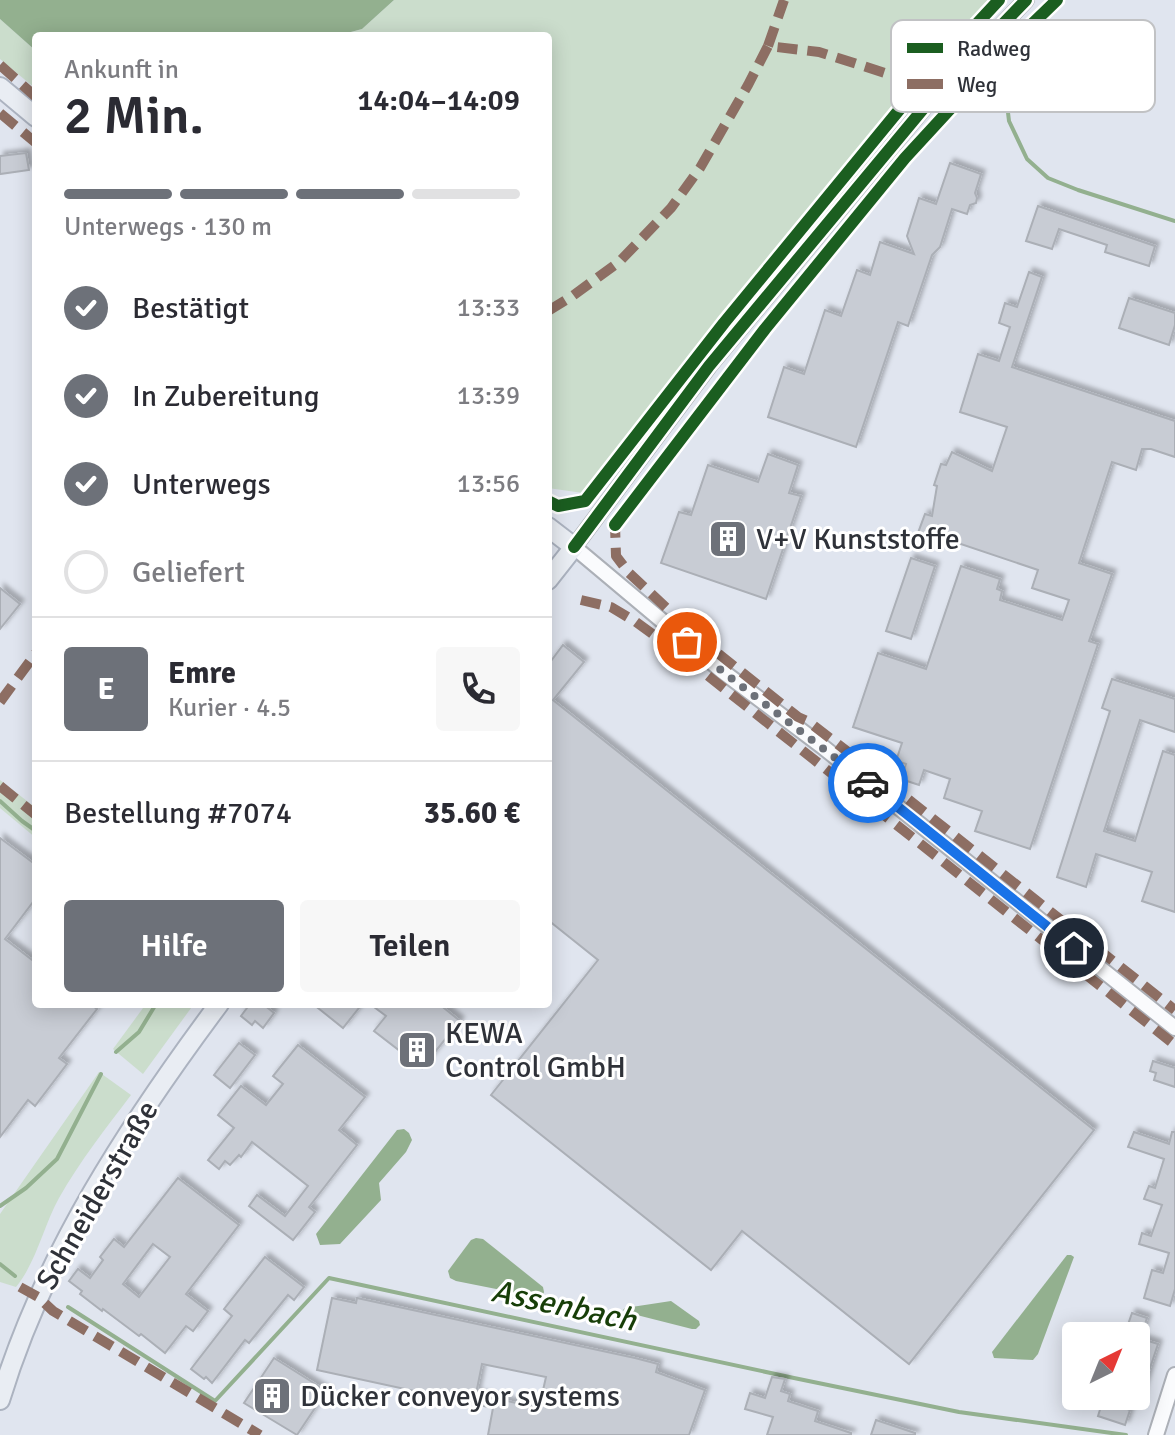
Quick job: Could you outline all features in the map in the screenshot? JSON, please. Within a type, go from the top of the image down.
[{"type":"main road","points":[[0,87],[32,114]]},
{"type":"main road","points":[[552,530],[574,547],[552,575]]},
{"type":"main road","name":"Schneiderstraße","points":[[0,1400],[24,1329],[69,1231],[134,1123],[216,1008]]},
{"type":"street","points":[[1007,20],[1026,0]]},
{"type":"street","points":[[921,112],[709,366],[574,547],[722,671],[823,747],[1175,1028]]},
{"type":"street","points":[[1156,1435],[1175,1375]]},
{"type":"shaded area","points":[[0,0],[394,0],[362,29],[351,32],[32,32],[32,47],[0,19]]},
{"type":"shaded area","points":[[394,0],[997,0],[978,20],[891,20],[891,112],[895,112],[743,288],[583,493],[552,489],[552,32],[351,32],[362,29]]},
{"type":"shaded area","points":[[0,19],[32,47],[32,86],[0,59]]},
{"type":"shaded area","points":[[0,780],[32,805],[32,835],[0,808]]},
{"type":"shaded area","points":[[143,1008],[191,1008],[143,1074],[113,1049]]},
{"type":"shaded area","points":[[99,1072],[131,1095],[67,1184],[53,1209],[35,1255],[16,1287],[0,1282],[0,1214]]},
{"type":"shaded area","points":[[404,1129],[412,1140],[406,1152],[379,1183],[381,1200],[340,1244],[320,1245],[316,1234],[397,1130]]},
{"type":"shaded area","points":[[483,1239],[543,1287],[543,1296],[450,1278],[448,1271],[471,1240]]},
{"type":"shaded area","points":[[1067,1255],[1074,1257],[1038,1354],[1033,1360],[994,1358],[992,1352]]},
{"type":"shaded area","points":[[671,1301],[699,1321],[700,1325],[692,1329],[623,1310],[625,1308]]},
{"type":"building","points":[[26,153],[29,170],[0,174],[0,156]]},
{"type":"building","points":[[950,163],[981,174],[975,193],[976,203],[970,205],[967,214],[952,209],[940,247],[932,255],[908,326],[898,322],[856,447],[768,417],[784,367],[804,374],[825,310],[841,316],[857,270],[870,275],[880,242],[914,254],[907,236],[919,198],[936,204]]},
{"type":"building","points":[[1038,206],[1155,246],[1149,266],[1105,252],[1107,245],[1059,229],[1052,249],[1026,241]]},
{"type":"building","points":[[1029,272],[1042,277],[1012,367],[1175,421],[1175,457],[1142,449],[1136,470],[1112,462],[1079,563],[1112,574],[1089,641],[1098,644],[1030,849],[975,831],[982,811],[944,798],[950,779],[924,770],[919,785],[901,779],[906,764],[896,761],[902,743],[853,727],[878,653],[926,669],[961,566],[1000,579],[997,589],[1002,591],[1000,600],[1062,620],[1069,600],[1032,588],[1038,570],[918,533],[925,514],[932,516],[937,486],[934,485],[941,464],[946,465],[952,452],[992,471],[1007,427],[960,412],[978,354],[999,361],[1010,327],[999,323],[1005,303],[1017,307]]},
{"type":"building","points":[[1129,298],[1175,313],[1169,345],[1119,328]]},
{"type":"building","name":"V+V Kunststoffe","points":[[768,454],[798,465],[789,493],[801,496],[766,599],[661,563],[679,512],[691,515],[708,465],[758,482]]},
{"type":"building","points":[[911,558],[935,566],[911,639],[886,631]]},
{"type":"building","points":[[0,588],[20,604],[0,629]]},
{"type":"building","points":[[563,645],[584,662],[553,700],[1094,1130],[909,1364],[742,1231],[711,1270],[491,1095],[598,960],[552,923],[552,660]]},
{"type":"building","points":[[1112,679],[1175,699],[1175,732],[1140,720],[1104,831],[1135,841],[1163,751],[1175,755],[1175,912],[1142,901],[1152,872],[1096,854],[1086,887],[1057,877],[1110,711],[1102,708]]},
{"type":"building","points":[[0,838],[32,862],[32,903],[5,939],[32,960],[32,1008],[97,1009],[59,1058],[67,1064],[35,1106],[28,1100],[0,1137]]},
{"type":"building","points":[[247,1008],[268,1008],[274,1013],[263,1028],[255,1021],[252,1025],[241,1016]]},
{"type":"building","points":[[318,1008],[359,1008],[343,1028]]},
{"type":"building","name":"KEWA Control GmbH","points":[[375,1008],[444,1008],[460,1021],[422,1068],[374,1031],[386,1016]]},
{"type":"building","points":[[239,1043],[255,1055],[230,1088],[214,1075]]},
{"type":"building","points":[[298,1045],[365,1097],[339,1130],[357,1145],[309,1207],[315,1212],[293,1240],[249,1206],[257,1195],[285,1216],[308,1186],[252,1142],[241,1157],[239,1155],[230,1165],[225,1161],[219,1169],[208,1160],[234,1128],[218,1115],[241,1086],[266,1105],[283,1084],[273,1076]]},
{"type":"building","points":[[1153,1061],[1175,1068],[1175,1087],[1154,1080],[1156,1073],[1150,1071]]},
{"type":"building","points":[[1134,1132],[1169,1144],[1172,1132],[1175,1132],[1175,1289],[1170,1306],[1144,1298],[1152,1270],[1163,1273],[1169,1253],[1139,1244],[1142,1233],[1151,1236],[1162,1205],[1144,1199],[1149,1186],[1155,1188],[1164,1159],[1128,1147]]},
{"type":"building","points":[[178,1178],[239,1225],[186,1294],[208,1311],[193,1331],[186,1326],[165,1353],[141,1334],[139,1336],[102,1311],[69,1281],[78,1269],[90,1278],[103,1260],[100,1257],[114,1239],[124,1247]],"holes":[[[153,1244],[170,1257],[139,1297],[123,1284]]]},
{"type":"building","points":[[265,1257],[304,1287],[294,1300],[288,1295],[249,1343],[245,1340],[212,1383],[191,1369],[232,1316],[224,1309]]},
{"type":"building","points":[[332,1298],[356,1303],[357,1298],[658,1364],[656,1372],[705,1390],[689,1435],[488,1435],[493,1408],[317,1370]],"holes":[[[482,1364],[546,1377],[539,1408],[476,1394]]]},
{"type":"building","points":[[1132,1313],[1147,1318],[1146,1322],[1129,1322]]},
{"type":"building","points":[[1150,1341],[1158,1344],[1150,1368]]},
{"type":"building","name":"Dücker conveyor systems","points":[[274,1358],[328,1392],[297,1435],[244,1403]]},
{"type":"building","points":[[772,1377],[785,1379],[781,1391],[790,1394],[788,1401],[818,1411],[815,1421],[851,1435],[767,1435],[773,1417],[745,1409],[750,1393],[765,1398]]},
{"type":"building","points":[[1100,1410],[1130,1410],[1125,1425],[1098,1416]]},
{"type":"building","points":[[876,1420],[915,1433],[915,1435],[871,1435]]},
{"type":"waterway","points":[[1008,112],[1027,159],[1048,178],[1175,221]]},
{"type":"waterway","name":"Assenbach","points":[[0,801],[32,828]]},
{"type":"waterway","name":"Assenbach","points":[[116,1052],[139,1032],[154,1008]]},
{"type":"waterway","name":"Assenbach","points":[[0,1206],[26,1188],[57,1159],[101,1074]]},
{"type":"waterway","name":"Assenbach","points":[[0,1264],[15,1276]]},
{"type":"waterway","name":"Assenbach","points":[[68,1307],[215,1401],[329,1278],[959,1412],[1126,1435]]},
{"type":"marked path","points":[[768,46],[784,0]]},
{"type":"marked path","points":[[552,309],[619,262],[671,208],[700,168],[768,46],[819,52],[891,75]]},
{"type":"marked path","points":[[0,65],[32,93]]},
{"type":"marked path","points":[[0,113],[32,140]]},
{"type":"marked path","points":[[619,519],[615,525],[616,556],[629,573],[700,639],[1175,1010]]},
{"type":"marked path","points":[[581,600],[611,607],[688,660],[1175,1045]]},
{"type":"marked path","points":[[0,702],[32,658]]},
{"type":"marked path","points":[[0,786],[32,812]]},
{"type":"marked path","points":[[20,1287],[38,1297],[53,1311],[260,1435]]},
{"type":"cycle path","points":[[980,20],[999,0]]},
{"type":"cycle path","points":[[1007,20],[1026,0]]},
{"type":"cycle path","points":[[1036,20],[1057,0]]},
{"type":"cycle path","points":[[552,503],[558,506],[585,501],[724,323],[897,112]]},
{"type":"cycle path","points":[[574,547],[709,366],[921,112]]},
{"type":"cycle path","points":[[615,525],[765,329],[905,158],[947,112]]},
{"type":"way so far","points":[[687,642],[868,783]]},
{"type":"place","name":"V+V Kunststoffe","points":[[728,539]]},
{"type":"place","name":"KEWA Control GmbH","points":[[417,1050]]},
{"type":"place","name":"Dücker conveyor systems","points":[[272,1396]]},
{"type":"route","points":[[868,783],[1074,948]]}]
